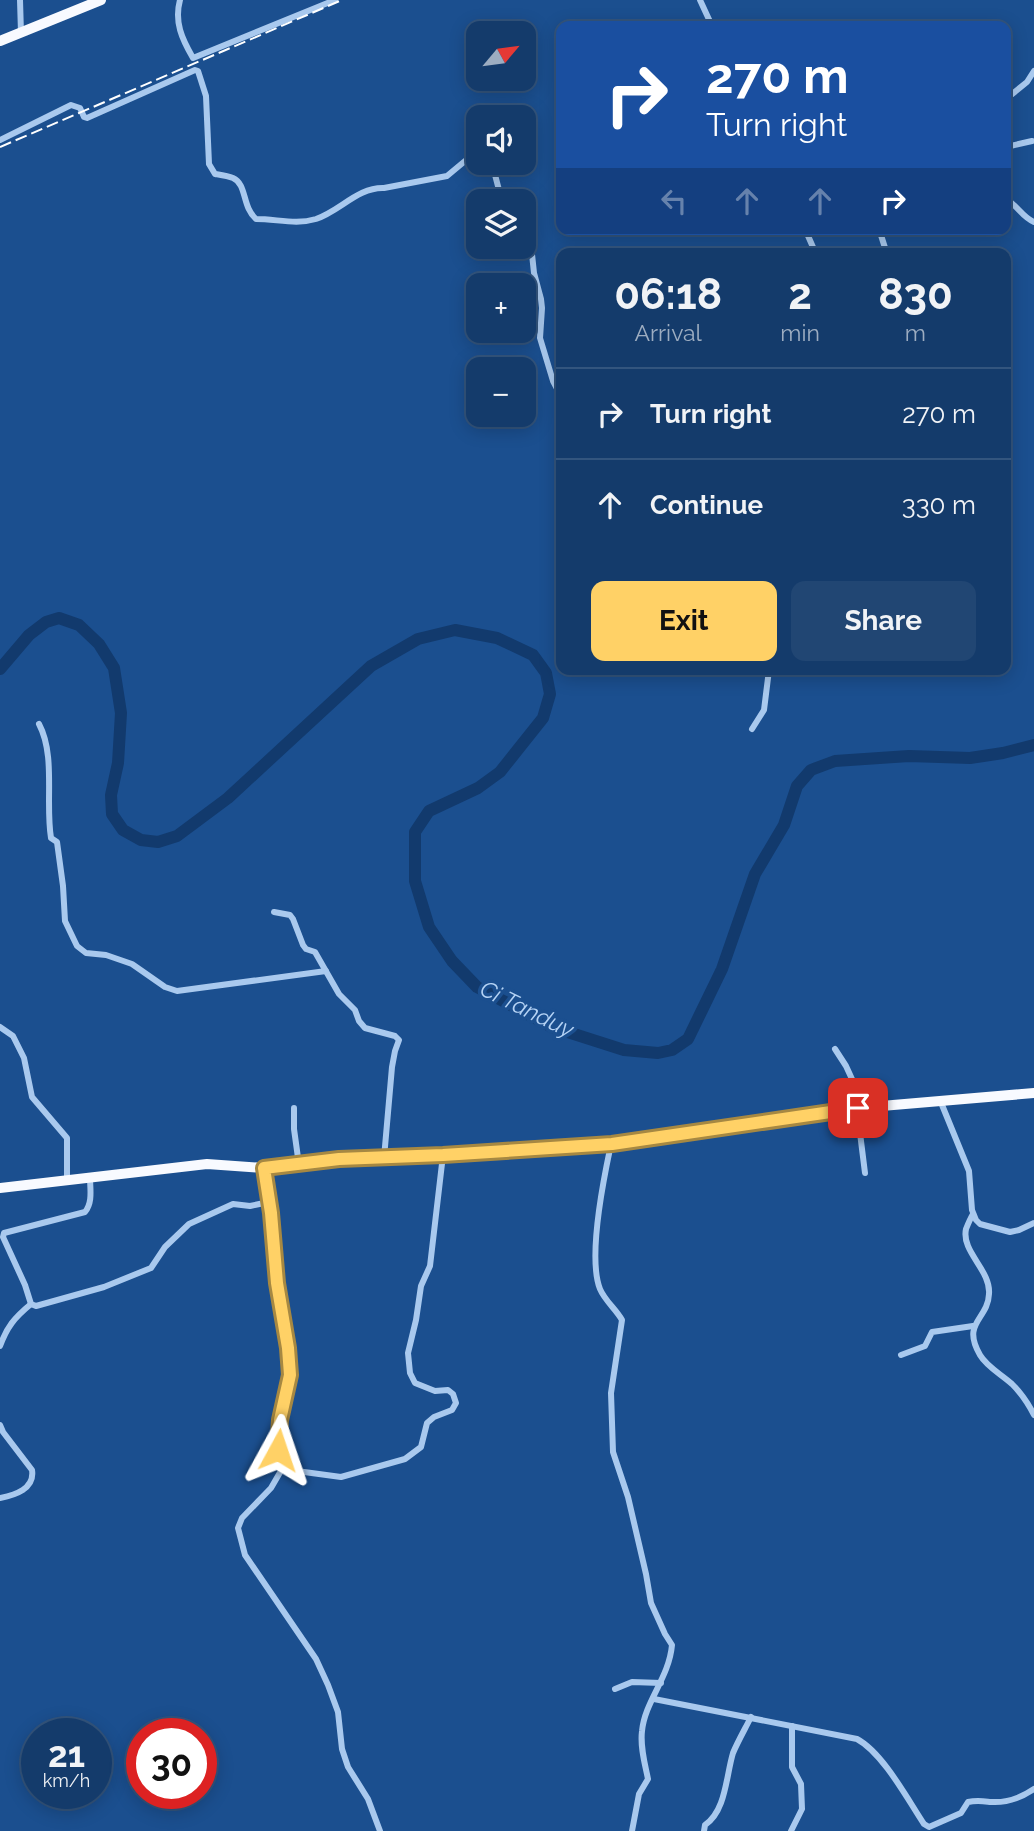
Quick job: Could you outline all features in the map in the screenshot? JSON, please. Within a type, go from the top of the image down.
[{"type":"highway","points":[[0,41],[101,0]]},
{"type":"highway","points":[[0,1188],[207,1164],[264,1168],[339,1159],[612,1144],[857,1108],[1034,1093]]},
{"type":"street","points":[[20,0],[21,33]]},
{"type":"street","points":[[180,0],[178,26],[193,58],[335,0]]},
{"type":"street","points":[[699,0],[710,21]]},
{"type":"street","points":[[0,140],[71,105],[80,108],[87,118],[195,70],[198,71],[206,96],[209,164],[215,174],[234,178],[241,184],[248,209],[256,219],[276,219],[288,223],[313,220],[374,188],[447,176],[466,160]]},
{"type":"street","points":[[1011,95],[1027,82],[1034,71]]},
{"type":"street","points":[[1011,146],[1032,141]]},
{"type":"street","points":[[1011,202],[1025,218],[1034,222]]},
{"type":"street","points":[[533,259],[542,308],[540,338],[556,378]]},
{"type":"street","points":[[751,729],[764,710],[768,675]]},
{"type":"street","points":[[39,724],[46,739],[48,818],[51,837],[57,843],[65,921],[80,949],[86,953],[106,955],[132,964],[165,987],[177,991],[326,971]]},
{"type":"street","points":[[274,912],[292,917],[303,945],[315,952],[339,994],[355,1010],[365,1028],[395,1035],[399,1040],[392,1067],[384,1158]]},
{"type":"street","points":[[0,1027],[13,1037],[24,1058],[32,1097],[65,1134],[68,1141],[67,1180]]},
{"type":"street","points":[[835,1049],[853,1078],[857,1090],[864,1173]]},
{"type":"street","points":[[940,1100],[969,1171],[973,1214],[980,1224],[1010,1232],[1034,1223]]},
{"type":"street","points":[[294,1108],[299,1165]]},
{"type":"street","points":[[612,1144],[602,1186],[596,1246],[597,1279],[601,1291],[622,1320],[611,1393],[613,1452],[628,1497],[651,1603],[665,1634],[673,1644],[671,1658],[646,1715],[641,1737],[649,1779],[639,1794],[632,1831]]},
{"type":"street","points":[[282,1469],[341,1477],[405,1459],[421,1447],[427,1423],[452,1410],[456,1402],[448,1390],[435,1391],[415,1382],[410,1373],[408,1353],[421,1286],[430,1266],[443,1155]]},
{"type":"street","points":[[264,1168],[290,1375],[278,1435],[282,1469],[271,1488],[242,1518],[238,1528],[245,1555],[316,1659],[338,1713],[342,1749],[348,1767],[368,1799],[380,1831]]},
{"type":"street","points":[[31,1304],[2,1233],[85,1212],[90,1202],[90,1177]]},
{"type":"street","points":[[31,1304],[36,1306],[104,1287],[151,1268],[164,1247],[189,1224],[233,1204],[250,1206],[269,1202]]},
{"type":"street","points":[[973,1214],[967,1227],[966,1240],[981,1265],[990,1292],[988,1304],[974,1326],[975,1345],[986,1364],[1020,1393],[1034,1415]]},
{"type":"street","points":[[0,1346],[6,1330],[31,1304]]},
{"type":"street","points":[[901,1355],[925,1346],[932,1332],[974,1326]]},
{"type":"street","points":[[0,1424],[3,1432],[32,1470],[33,1477],[28,1486],[10,1496],[0,1498]]},
{"type":"street","points":[[615,1689],[632,1682],[662,1683]]},
{"type":"street","points":[[654,1699],[857,1739],[866,1744],[901,1788],[926,1826],[932,1827],[961,1813],[968,1802],[1016,1799],[1034,1789]]},
{"type":"street","points":[[704,1831],[705,1825],[711,1822],[718,1809],[734,1752],[751,1717]]},
{"type":"street","points":[[791,1831],[802,1809],[801,1784],[792,1767],[792,1726]]},
{"type":"waterway","name":"Ci Tanduy","points":[[0,669],[29,635],[46,622],[59,618],[79,625],[99,644],[114,668],[121,713],[118,763],[111,795],[112,814],[123,830],[141,840],[158,842],[177,836],[228,798],[371,666],[418,639],[455,630],[497,638],[533,655],[546,673],[550,694],[543,718],[500,772],[478,788],[429,811],[415,832],[415,881],[429,927],[452,961],[477,987],[552,1027],[624,1050],[658,1053],[672,1050],[688,1039],[722,969],[755,874],[784,825],[797,786],[811,770],[835,761],[909,756],[970,758],[1034,745]]},
{"type":"railway","points":[[0,147],[342,0]]},
{"type":"route","points":[[278,1450],[282,1405],[290,1375],[264,1168],[339,1159],[612,1144],[858,1108]]}]
